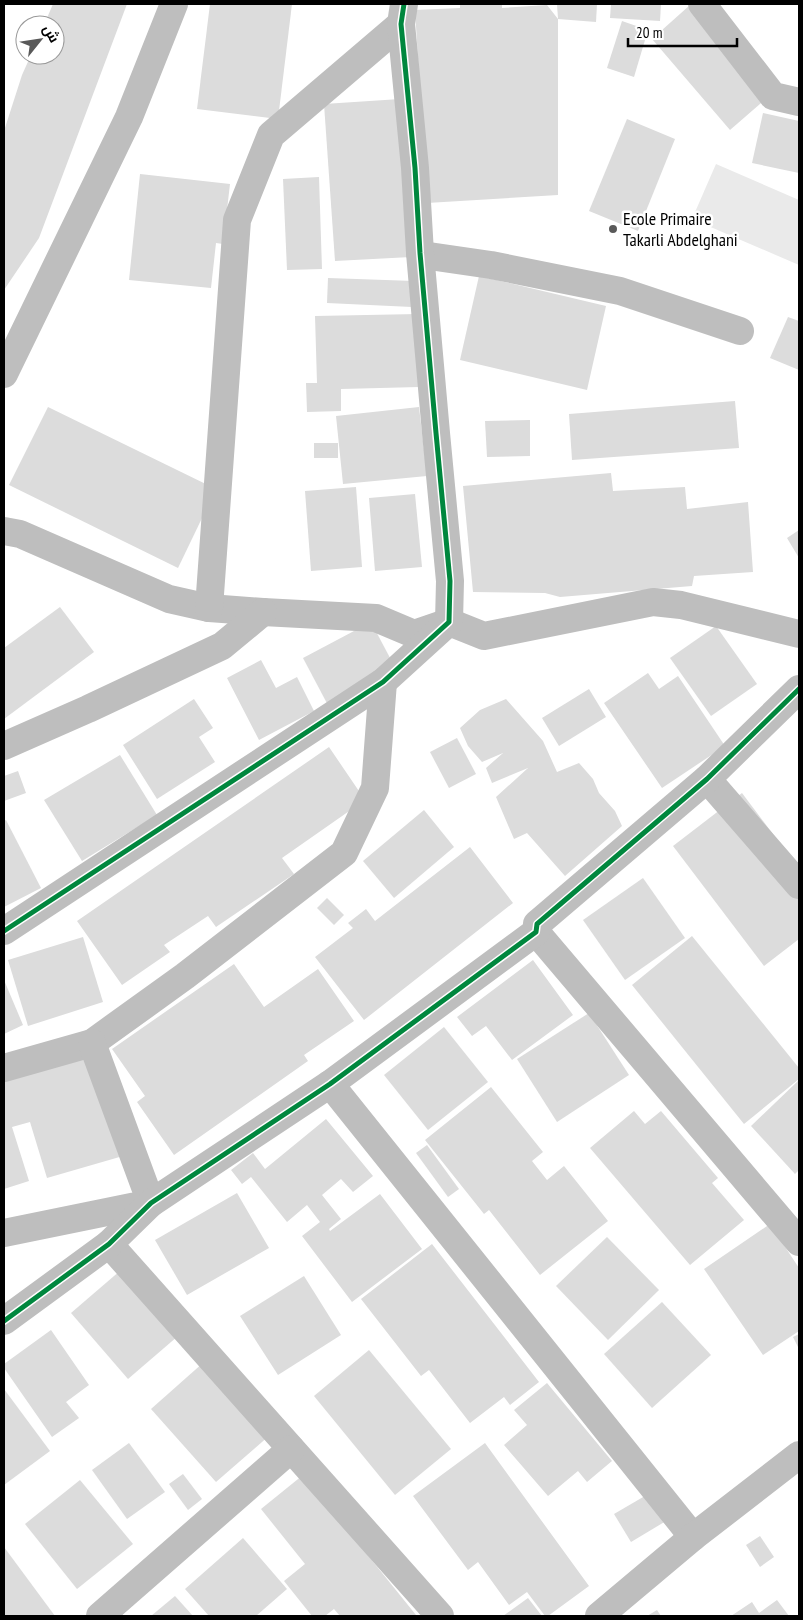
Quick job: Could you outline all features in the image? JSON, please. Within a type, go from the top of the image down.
[{"type":"street","points":[[4,374],[129,117],[174,4]]},
{"type":"street","points":[[702,4],[773,96],[799,102]]},
{"type":"street","points":[[4,931],[383,682],[449,622],[450,581],[420,252],[403,14]]},
{"type":"street","points":[[209,608],[237,220],[271,135],[403,14]]},
{"type":"street","points":[[420,252],[430,256],[491,265],[620,291],[740,331]]},
{"type":"street","points":[[4,531],[20,534],[169,600],[209,608],[376,618],[414,634],[449,622],[484,636],[653,602],[681,605],[799,634]]},
{"type":"street","points":[[4,746],[222,646],[263,612]]},
{"type":"street","points":[[4,1068],[92,1044],[185,976],[344,853],[375,788],[383,682]]},
{"type":"street","points":[[4,1321],[109,1244],[150,1203],[330,1084],[536,932],[537,924],[707,779],[799,689]]},
{"type":"street","points":[[707,779],[799,885]]},
{"type":"street","points":[[536,932],[799,1242]]},
{"type":"street","points":[[92,1044],[150,1203]]},
{"type":"street","points":[[330,1084],[693,1537]]},
{"type":"street","points":[[4,1232],[150,1203]]},
{"type":"street","points":[[109,1244],[440,1616]]},
{"type":"street","points":[[100,1616],[292,1449]]},
{"type":"street","points":[[600,1616],[693,1537],[799,1456]]},
{"type":"shaded area","points":[[716,164],[799,200],[799,265],[692,219]]},
{"type":"building","points":[[53,4],[127,4],[39,238],[4,290],[4,131],[26,65],[65,65],[65,15],[48,15]]},
{"type":"building","points":[[210,4],[292,4],[278,119],[197,109]]},
{"type":"building","points":[[460,4],[502,4],[502,8],[547,5],[558,19],[558,195],[427,203],[415,10],[460,8]]},
{"type":"building","points":[[557,4],[597,4],[596,22],[558,19]]},
{"type":"building","points":[[611,4],[661,4],[660,21],[610,18]]},
{"type":"building","points":[[690,5],[768,97],[730,130],[652,39]]},
{"type":"building","points":[[622,21],[648,30],[634,77],[607,68]]},
{"type":"building","points":[[400,99],[411,257],[335,261],[324,104]]},
{"type":"building","points":[[763,113],[799,121],[799,173],[752,163]]},
{"type":"building","points":[[627,119],[675,139],[638,231],[589,211]]},
{"type":"building","points":[[140,174],[230,184],[223,244],[216,243],[211,288],[129,280]]},
{"type":"building","points":[[319,177],[322,269],[287,270],[283,179]]},
{"type":"building","points":[[479,276],[606,306],[587,390],[460,360]]},
{"type":"building","points":[[328,278],[414,281],[412,307],[327,303]]},
{"type":"building","points":[[418,314],[419,387],[341,389],[341,411],[307,412],[306,383],[317,383],[315,316]]},
{"type":"building","points":[[788,317],[799,321],[799,370],[770,358]]},
{"type":"building","points":[[735,401],[739,448],[572,460],[569,414]]},
{"type":"building","points":[[48,407],[216,489],[178,568],[9,485]]},
{"type":"building","points":[[419,407],[427,476],[343,484],[336,416]]},
{"type":"building","points":[[530,420],[530,456],[487,457],[485,421]]},
{"type":"building","points":[[314,443],[338,443],[338,458],[314,458]]},
{"type":"building","points":[[611,473],[613,491],[685,487],[687,509],[748,502],[753,572],[694,576],[692,586],[560,597],[545,593],[473,592],[463,486]]},
{"type":"building","points":[[356,487],[362,567],[311,571],[305,491]]},
{"type":"building","points":[[415,494],[422,567],[375,571],[369,498]]},
{"type":"building","points":[[799,530],[799,558],[787,538]]},
{"type":"building","points":[[60,607],[94,652],[4,719],[4,648]]},
{"type":"building","points":[[371,622],[398,673],[330,709],[303,658]]},
{"type":"building","points":[[716,626],[757,684],[711,716],[670,658]]},
{"type":"building","points":[[261,660],[276,688],[297,677],[314,711],[259,740],[227,678]]},
{"type":"building","points":[[648,673],[659,689],[678,676],[725,746],[662,788],[604,703]]},
{"type":"building","points":[[589,689],[606,717],[559,746],[542,718]]},
{"type":"building","points":[[194,699],[213,728],[199,737],[215,762],[157,799],[123,745]]},
{"type":"building","points":[[506,699],[543,741],[557,772],[579,763],[593,779],[599,793],[615,811],[622,826],[565,876],[527,833],[514,839],[496,797],[528,768],[492,783],[486,768],[503,753],[482,762],[468,746],[460,728],[480,710]]},
{"type":"building","points":[[457,738],[476,774],[449,788],[430,752]]},
{"type":"building","points":[[329,747],[365,800],[282,858],[294,874],[216,927],[208,916],[164,945],[170,952],[122,985],[77,921]]},
{"type":"building","points":[[120,755],[157,815],[82,861],[44,800]]},
{"type":"building","points":[[18,771],[26,793],[4,801],[4,776]]},
{"type":"building","points":[[742,793],[788,854],[799,896],[799,939],[764,966],[673,846]]},
{"type":"building","points":[[424,810],[454,847],[394,898],[363,861]]},
{"type":"building","points":[[6,820],[41,888],[4,907],[4,821]]},
{"type":"building","points":[[470,847],[513,903],[364,1020],[315,957],[353,928],[348,923],[366,909],[375,921]]},
{"type":"building","points":[[643,878],[685,938],[625,980],[583,920]]},
{"type":"building","points":[[327,898],[344,915],[334,925],[317,908]]},
{"type":"building","points":[[692,936],[799,1068],[799,1079],[744,1124],[632,985]]},
{"type":"building","points":[[83,937],[103,1002],[28,1026],[8,960]]},
{"type":"building","points":[[533,960],[573,1015],[512,1060],[486,1026],[472,1036],[457,1017]]},
{"type":"building","points":[[234,964],[264,1007],[318,969],[354,1021],[304,1055],[308,1061],[174,1155],[137,1102],[145,1096],[112,1049]]},
{"type":"building","points":[[4,980],[23,1025],[4,1034]]},
{"type":"building","points":[[589,1013],[629,1075],[557,1122],[517,1059]]},
{"type":"building","points":[[444,1027],[488,1082],[428,1130],[384,1075]]},
{"type":"building","points":[[91,1052],[123,1156],[47,1178],[30,1122],[12,1127],[29,1181],[4,1189],[4,1079]]},
{"type":"building","points":[[799,1080],[799,1170],[795,1174],[751,1126]]},
{"type":"building","points":[[491,1087],[543,1152],[532,1161],[547,1180],[564,1166],[608,1221],[540,1275],[489,1210],[484,1214],[425,1140]]},
{"type":"building","points":[[634,1111],[645,1124],[661,1111],[718,1178],[712,1183],[744,1220],[690,1265],[590,1148]]},
{"type":"building","points":[[326,1119],[373,1176],[353,1192],[341,1179],[322,1195],[341,1219],[329,1229],[330,1231],[380,1194],[422,1249],[352,1302],[302,1236],[320,1222],[307,1205],[287,1222],[251,1177],[242,1184],[231,1170],[253,1153],[265,1169]]},
{"type":"building","points":[[427,1145],[459,1189],[448,1197],[416,1153]]},
{"type":"building","points":[[237,1193],[269,1248],[187,1295],[155,1240]]},
{"type":"building","points":[[770,1224],[799,1268],[799,1331],[763,1355],[704,1269]]},
{"type":"building","points":[[607,1237],[659,1290],[608,1340],[556,1286]]},
{"type":"building","points":[[432,1244],[539,1382],[510,1405],[504,1397],[470,1423],[429,1370],[421,1376],[361,1299]]},
{"type":"building","points":[[121,1270],[178,1336],[128,1379],[71,1313]]},
{"type":"building","points":[[304,1276],[341,1335],[278,1375],[240,1316]]},
{"type":"building","points":[[662,1302],[711,1355],[652,1408],[604,1354]]},
{"type":"building","points":[[51,1330],[89,1385],[66,1402],[79,1418],[52,1437],[4,1368],[4,1364]]},
{"type":"building","points":[[799,1334],[799,1349],[793,1337]]},
{"type":"building","points":[[369,1350],[451,1449],[395,1495],[314,1396]]},
{"type":"building","points":[[204,1362],[270,1435],[216,1482],[151,1409]]},
{"type":"building","points":[[547,1383],[612,1461],[587,1482],[578,1471],[548,1496],[504,1445],[527,1425],[514,1410]]},
{"type":"building","points":[[4,1389],[50,1451],[4,1485]]},
{"type":"building","points":[[129,1443],[165,1492],[127,1519],[92,1470]]},
{"type":"building","points":[[485,1443],[589,1586],[548,1616],[545,1616],[527,1592],[509,1605],[478,1562],[468,1570],[413,1496]]},
{"type":"building","points":[[183,1474],[202,1499],[188,1510],[169,1484]]},
{"type":"building","points":[[303,1475],[416,1615],[340,1616],[334,1609],[325,1616],[312,1616],[284,1581],[305,1564],[261,1509]]},
{"type":"building","points":[[80,1480],[133,1544],[77,1589],[25,1524]]},
{"type":"building","points":[[650,1493],[666,1521],[631,1542],[614,1514]]},
{"type":"building","points":[[760,1536],[774,1557],[760,1567],[746,1545]]},
{"type":"building","points":[[243,1538],[287,1589],[256,1616],[209,1616],[185,1589]]},
{"type":"building","points":[[4,1547],[55,1616],[4,1616]]},
{"type":"building","points":[[175,1596],[193,1616],[151,1616]]},
{"type":"building","points":[[528,1598],[542,1616],[503,1616]]},
{"type":"building","points":[[777,1600],[789,1616],[731,1616],[752,1602],[759,1613]]},
{"type":"building","points":[[657,1610],[661,1616],[647,1616]]},
{"type":"cycle path","points":[[4,931],[383,682],[449,622],[450,581],[401,24],[404,4]]},
{"type":"cycle path","points":[[4,1321],[109,1244],[151,1203],[330,1084],[536,932],[537,924],[707,779],[799,689]]},
{"type":"place","name":"Ecole Primaire Takarli Abdelghani","points":[[613,229]]}]
